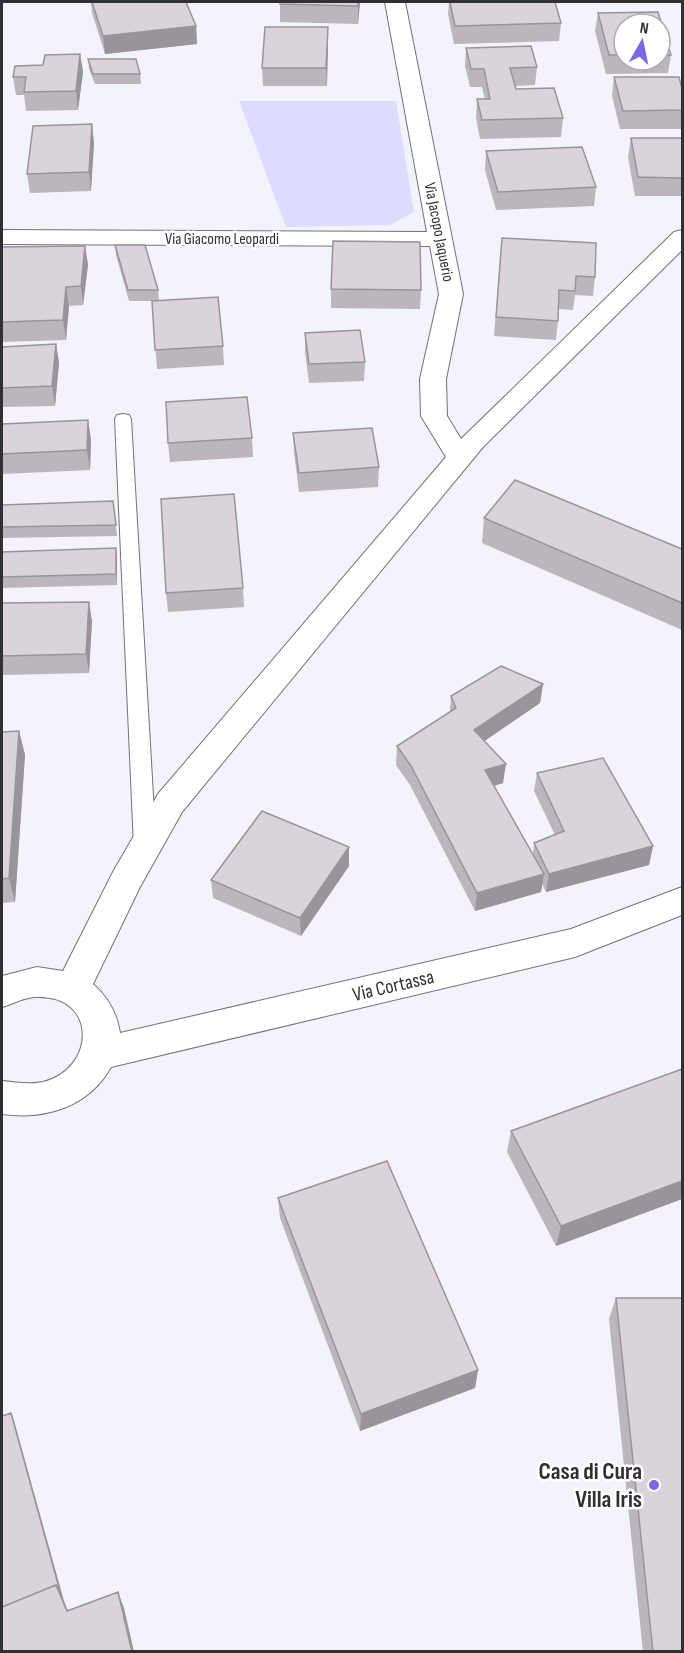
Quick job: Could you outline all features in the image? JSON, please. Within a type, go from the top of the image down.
[{"type":"street","name":"Via Jacopo Jaquerio","points":[[395,2],[451,294],[433,379],[434,416],[460,458]]},
{"type":"street","name":"Via Giacomo Leopardi","points":[[2,237],[442,239]]},
{"type":"street","points":[[72,990],[125,882],[170,803],[474,441],[680,240]]},
{"type":"street","name":"Via Cortassa","points":[[98,1054],[575,943],[682,901]]},
{"type":"street","points":[[2,992],[18,985],[36,982],[55,983],[72,990],[88,1000],[98,1016],[102,1035],[98,1054],[91,1068],[66,1090],[43,1098],[20,1100],[2,1097]]},
{"type":"lane","points":[[123,419],[145,847]]},
{"type":"shaded area","points":[[239,101],[396,101],[414,212],[390,225],[286,227]]},
{"type":"building","points":[[92,2],[186,2],[196,26],[103,36]]},
{"type":"building","points":[[280,2],[358,2],[358,6],[280,4]]},
{"type":"building","points":[[450,2],[555,2],[561,23],[455,26]]},
{"type":"building","points":[[598,13],[612,13],[612,55],[609,55]]},
{"type":"building","points":[[265,27],[328,27],[326,68],[262,68]]},
{"type":"building","points":[[531,46],[537,67],[510,68],[516,89],[554,88],[563,118],[482,120],[477,99],[490,99],[484,69],[471,69],[466,48]]},
{"type":"building","points":[[80,54],[76,91],[24,92],[26,77],[13,77],[15,66],[43,65],[45,55]]},
{"type":"building","points":[[88,59],[136,59],[140,74],[93,74]]},
{"type":"building","points":[[614,77],[679,77],[682,89],[682,110],[623,111]]},
{"type":"building","points":[[92,124],[89,172],[27,174],[33,126]]},
{"type":"building","points":[[631,138],[682,138],[682,178],[638,177]]},
{"type":"building","points":[[582,147],[596,187],[498,192],[486,151]]},
{"type":"building","points":[[502,238],[596,243],[595,277],[576,276],[575,291],[559,290],[558,321],[496,317]]},
{"type":"building","points":[[333,241],[420,242],[421,290],[331,289]]},
{"type":"building","points":[[115,245],[145,245],[158,290],[128,290]]},
{"type":"building","points":[[85,246],[81,286],[66,287],[63,320],[2,322],[2,247]]},
{"type":"building","points":[[218,297],[223,346],[155,350],[152,301]]},
{"type":"building","points":[[360,330],[365,362],[309,364],[305,333]]},
{"type":"building","points":[[56,344],[52,386],[2,388],[2,347]]},
{"type":"building","points":[[247,397],[252,438],[168,443],[166,402]]},
{"type":"building","points":[[88,420],[87,450],[2,454],[2,424]]},
{"type":"building","points":[[372,428],[379,467],[299,473],[293,433]]},
{"type":"building","points":[[515,480],[682,549],[682,603],[484,518]]},
{"type":"building","points":[[234,494],[243,588],[166,593],[161,499]]},
{"type":"building","points":[[113,501],[116,525],[2,527],[2,505]]},
{"type":"building","points":[[116,548],[116,574],[2,577],[2,552]]},
{"type":"building","points":[[89,602],[86,654],[2,656],[2,603]]},
{"type":"building","points":[[501,666],[543,684],[474,730],[506,764],[485,770],[544,874],[477,893],[411,766],[397,746],[456,708],[451,696]]},
{"type":"building","points":[[19,731],[9,878],[2,879],[2,732]]},
{"type":"building","points":[[603,758],[653,846],[549,874],[534,843],[564,831],[537,773]]},
{"type":"building","points":[[262,811],[349,847],[300,918],[211,880]]},
{"type":"building","points":[[682,1069],[682,1181],[561,1226],[511,1131]]},
{"type":"building","points":[[387,1161],[478,1370],[361,1414],[278,1198]]},
{"type":"building","name":"Casa di Cura Villa Iris","points":[[616,1298],[682,1298],[682,1652],[653,1652]]},
{"type":"building","points":[[11,1413],[61,1595],[56,1585],[2,1607],[2,1416]]},
{"type":"building","points":[[56,1585],[67,1611],[118,1592],[132,1652],[2,1652],[2,1607]]},
{"type":"place","name":"Casa di Cura Villa Iris","points":[[654,1485]]}]
